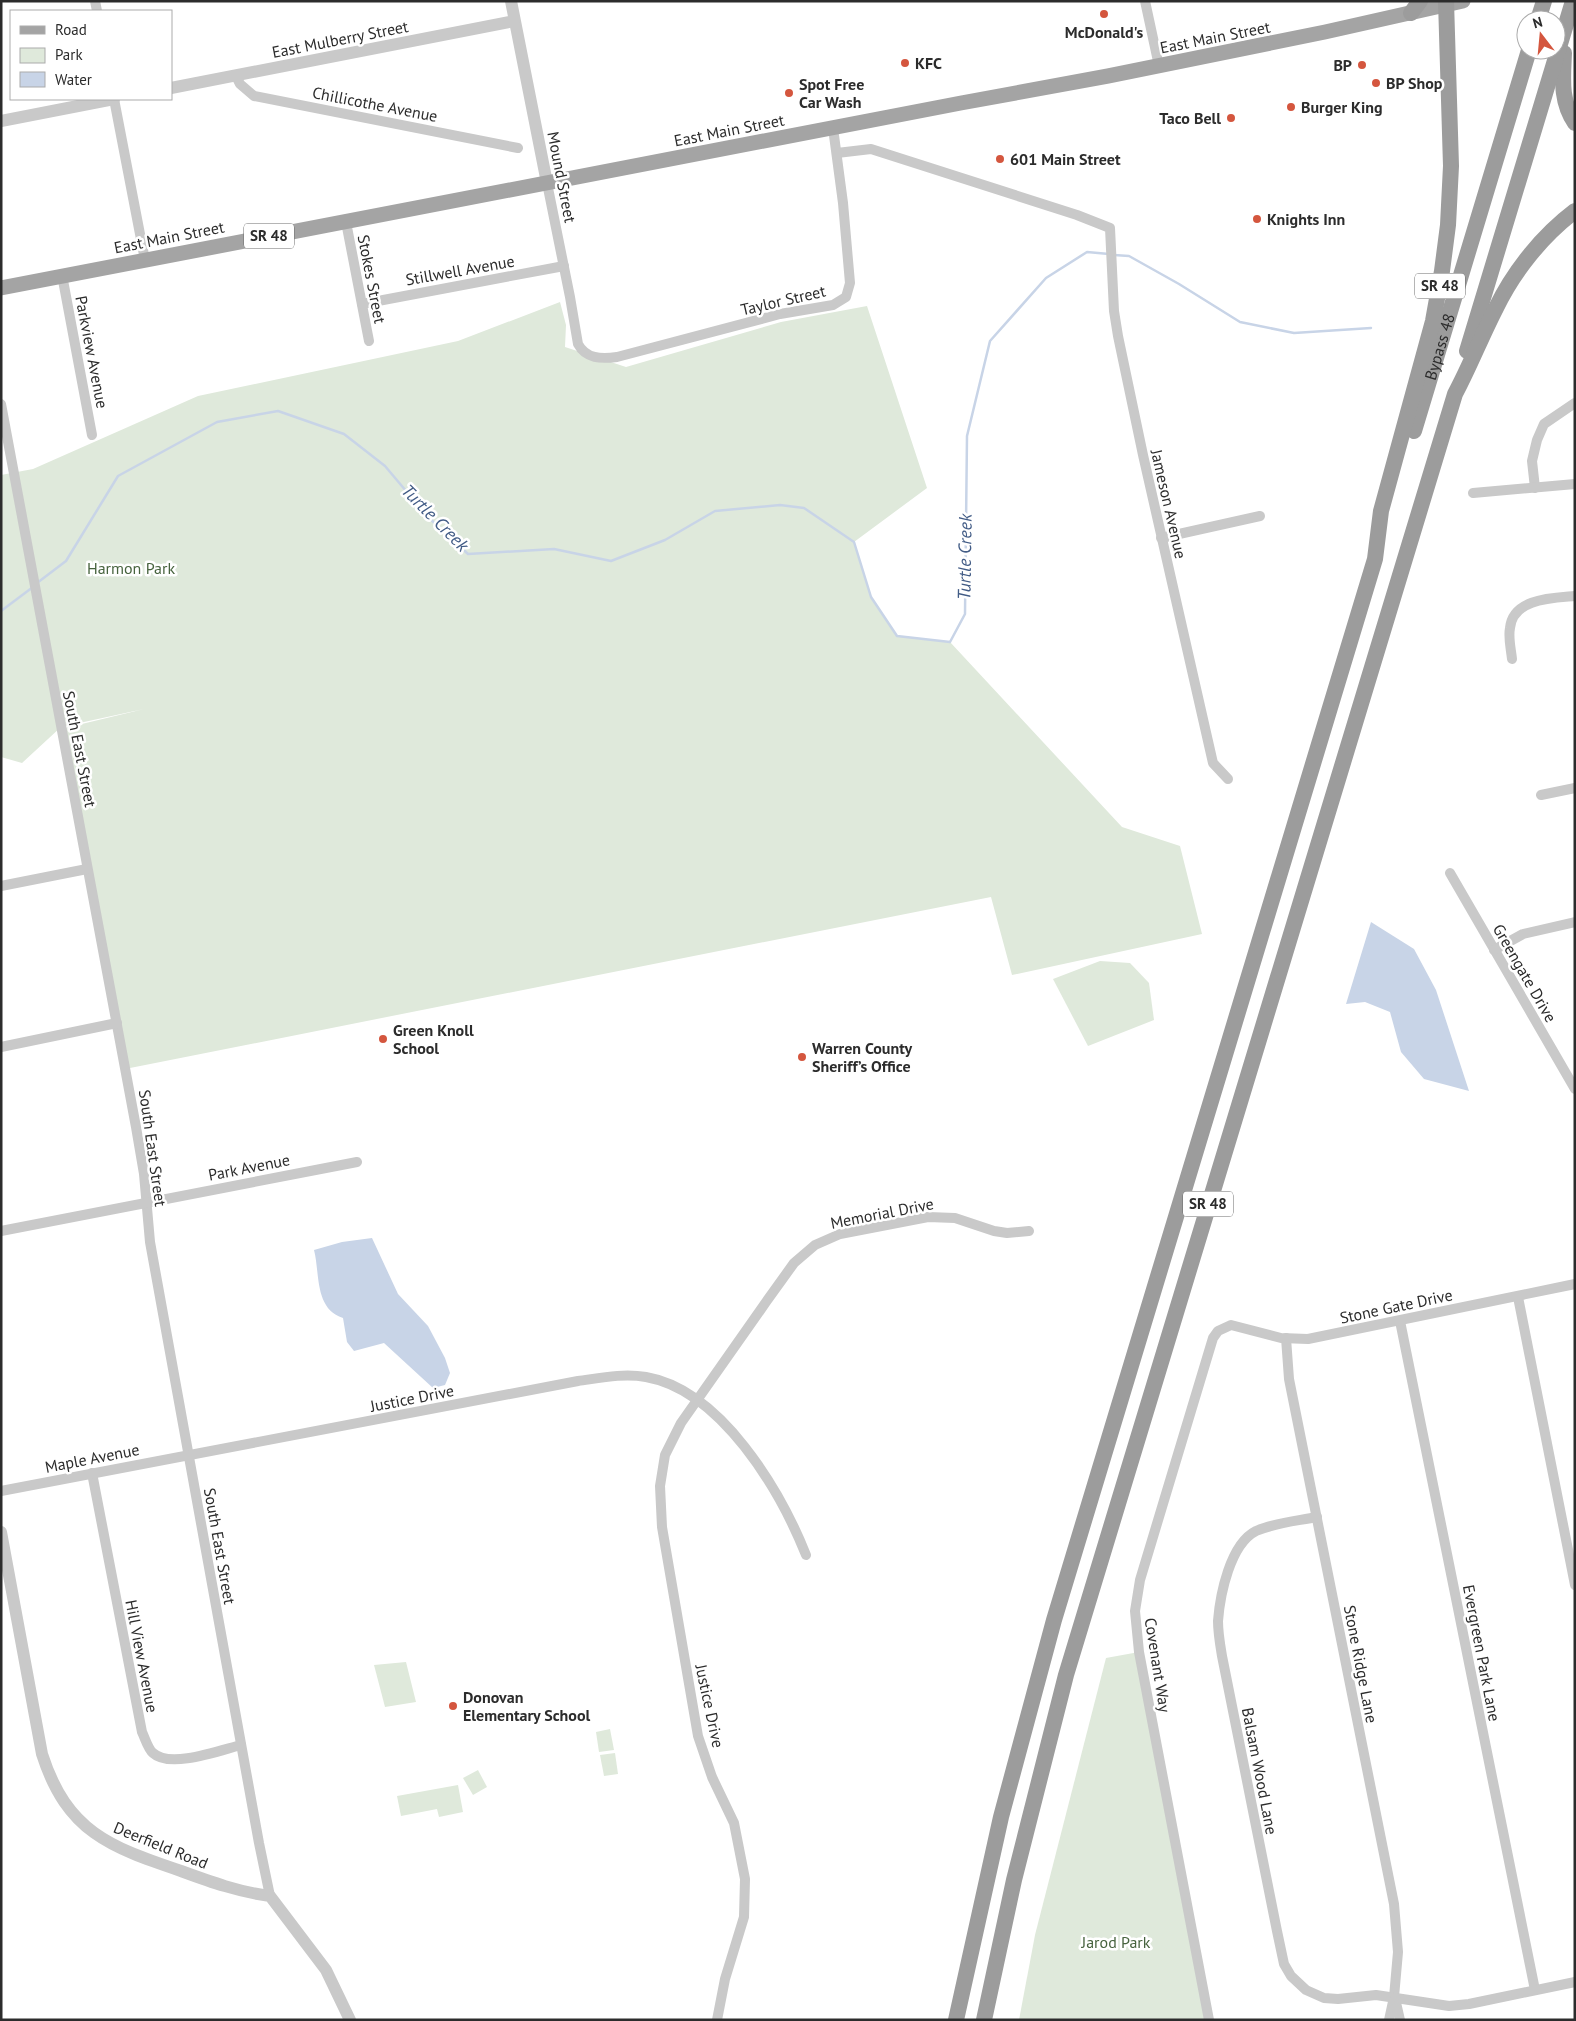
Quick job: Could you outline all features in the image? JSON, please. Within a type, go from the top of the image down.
[{"type":"highway","name":"Bypass 48","points":[[1566,25],[1573,1]]},
{"type":"highway","name":"SR 48","points":[[956,2020],[1001,1817],[1049,1639],[1375,559],[1381,511],[1433,321],[1448,225],[1451,166],[1446,3]]},
{"type":"highway","name":"Bypass 48","points":[[1375,559],[1526,60]]},
{"type":"highway","name":"Bypass 48","points":[[1455,394],[1555,60]]},
{"type":"highway","points":[[1564,60],[1562,85],[1567,109],[1575,123]]},
{"type":"highway","name":"SR 48","points":[[984,2020],[1014,1880],[1091,1590],[1455,394],[1496,308],[1514,277],[1541,243],[1575,211]]},
{"type":"main road","name":"East Main Street","points":[[1,288],[1159,66],[1416,7],[1463,1]]},
{"type":"street","name":"Mound Street","points":[[511,1],[570,297],[576,338],[582,351],[588,354]]},
{"type":"street","points":[[1145,1],[1159,66]]},
{"type":"street","name":"East Mulberry Street","points":[[172,88],[514,21]]},
{"type":"street","name":"Chillicothe Avenue","points":[[236,76],[246,91],[254,96],[518,148]]},
{"type":"street","points":[[1,121],[109,100]]},
{"type":"street","points":[[114,100],[145,260]]},
{"type":"street","name":"Taylor Street","points":[[588,354],[603,359],[617,357],[780,314],[840,302],[846,297],[850,283],[837,152],[832,128]]},
{"type":"street","name":"Jameson Avenue","points":[[837,152],[871,149],[1077,214],[1110,228],[1114,311],[1118,336],[1161,538],[1213,762],[1228,779]]},
{"type":"street","name":"Stokes Street","points":[[346,222],[369,341]]},
{"type":"street","name":"Stillwell Avenue","points":[[362,304],[564,266]]},
{"type":"street","name":"Parkview Avenue","points":[[62,276],[92,435]]},
{"type":"street","points":[[1535,488],[1532,461],[1537,440],[1544,424],[1575,403]]},
{"type":"street","name":"South East Street","points":[[1,404],[138,1137],[150,1242],[270,1896]]},
{"type":"street","points":[[1473,493],[1575,484]]},
{"type":"street","points":[[1161,538],[1260,516]]},
{"type":"street","points":[[1512,659],[1510,625],[1518,610],[1539,599],[1575,596]]},
{"type":"street","points":[[1541,795],[1575,788]]},
{"type":"street","points":[[1,886],[87,870]]},
{"type":"street","name":"Greengate Drive","points":[[1450,873],[1575,1089]]},
{"type":"street","points":[[1494,950],[1523,934],[1575,922]]},
{"type":"street","points":[[1,1047],[116,1023]]},
{"type":"street","name":"Park Avenue","points":[[1,1231],[356,1162]]},
{"type":"street","name":"Memorial Drive","points":[[698,1399],[794,1263],[814,1244],[827,1238],[874,1226],[942,1216],[969,1222],[994,1231],[1007,1233],[1029,1232]]},
{"type":"street","name":"Stone Gate Drive","points":[[1224,1327],[1237,1325],[1286,1338],[1315,1338],[1575,1284]]},
{"type":"street","points":[[1518,1297],[1575,1585]]},
{"type":"street","name":"Evergreen Park Lane","points":[[1400,1320],[1535,1990]]},
{"type":"street","name":"Covenant Way","points":[[1209,2020],[1139,1652],[1135,1611],[1140,1580],[1213,1338],[1224,1327]]},
{"type":"street","name":"Stone Ridge Lane","points":[[1286,1338],[1285,1354],[1289,1379],[1394,1904],[1398,1952],[1394,1996],[1389,2020]]},
{"type":"street","name":"Justice Drive","points":[[189,1456],[612,1376],[633,1375],[660,1380],[686,1391],[698,1399],[723,1422],[750,1456],[773,1490],[790,1519],[806,1555]]},
{"type":"street","name":"Justice Drive","points":[[698,1399],[680,1423],[665,1455],[660,1486],[662,1526],[698,1736],[712,1777],[734,1823],[745,1879],[744,1917],[725,1979],[717,2020]]},
{"type":"street","name":"Maple Avenue","points":[[1,1491],[189,1456]]},
{"type":"street","name":"Hill View Avenue","points":[[92,1473],[142,1732],[153,1753],[162,1758],[180,1760],[241,1745]]},
{"type":"street","name":"Balsam Wood Lane","points":[[1316,1517],[1262,1529],[1250,1535],[1236,1550],[1229,1569],[1218,1622],[1221,1649],[1277,1931],[1287,1970],[1300,1986],[1312,1994],[1324,1998],[1338,1999],[1376,1995],[1394,1996]]},
{"type":"street","name":"Deerfield Road","points":[[1,1532],[42,1754],[51,1779],[68,1808],[92,1832],[127,1852],[234,1890],[270,1896]]},
{"type":"street","points":[[270,1896],[326,1970],[350,2020]]},
{"type":"street","points":[[1394,1996],[1449,2006],[1469,2004],[1575,1982]]},
{"type":"street","name":"Stone Ridge Lane","points":[[1394,1996],[1400,2020]]},
{"type":"green space","name":"Harmon Park","points":[[560,302],[566,325],[565,347],[626,367],[781,322],[867,306],[927,488],[854,542],[871,597],[897,636],[950,642],[1122,827],[1180,846],[1202,934],[1012,975],[991,897],[125,1069],[61,729],[144,709],[61,727],[22,763],[1,757],[1,475],[33,469],[198,396],[458,341]]},
{"type":"green space","points":[[1100,961],[1130,963],[1149,983],[1154,1020],[1088,1046],[1053,979]]},
{"type":"green space","name":"Jarod Park","points":[[1139,1652],[1210,2020],[1019,2020],[1035,1935],[1106,1658]]},
{"type":"green space","points":[[406,1662],[416,1702],[385,1707],[374,1665]]},
{"type":"green space","points":[[610,1729],[614,1750],[599,1752],[596,1732]]},
{"type":"green space","points":[[615,1753],[618,1774],[604,1776],[600,1755]]},
{"type":"green space","points":[[478,1770],[487,1787],[473,1795],[463,1778]]},
{"type":"green space","points":[[458,1785],[463,1812],[439,1817],[437,1809],[401,1816],[397,1796]]},
{"type":"water","points":[[1371,922],[1414,949],[1436,990],[1469,1091],[1424,1079],[1401,1052],[1390,1012],[1365,1002],[1346,1004]]},
{"type":"water","points":[[372,1238],[398,1294],[428,1326],[445,1358],[450,1373],[445,1385],[433,1388],[384,1343],[354,1351],[347,1342],[343,1318],[327,1307],[320,1289],[314,1250],[342,1242]]},
{"type":"waterway","name":"Turtle Creek","points":[[37,583],[66,561],[118,476],[217,422],[278,411],[344,434],[385,466],[428,517],[468,554],[554,549],[611,561],[665,540],[715,511],[780,505],[804,508],[854,542],[871,597],[897,636],[950,642],[965,614],[967,436],[990,341],[1046,278],[1087,252],[1109,254]]},
{"type":"waterway","name":"Turtle Creek","points":[[1114,255],[1129,256],[1240,322],[1294,333],[1371,328]]},
{"type":"waterway","name":"Turtle Creek","points":[[1,611],[33,587]]},
{"type":"place","name":"McDonald's","points":[[1104,14]]},
{"type":"place","name":"KFC","points":[[905,63]]},
{"type":"place","name":"BP","points":[[1362,65]]},
{"type":"place","name":"BP Shop","points":[[1376,83]]},
{"type":"place","name":"Spot Free Car Wash","points":[[789,93]]},
{"type":"place","name":"Burger King","points":[[1291,107]]},
{"type":"place","name":"Taco Bell","points":[[1231,118]]},
{"type":"place","name":"601 Main Street","points":[[1000,159]]},
{"type":"place","name":"Knights Inn","points":[[1257,219]]},
{"type":"place","name":"Green Knoll School","points":[[383,1039]]},
{"type":"place","name":"Warren County Sheriff’s Office","points":[[802,1057]]},
{"type":"place","name":"Donovan Elementary School","points":[[453,1706]]}]
